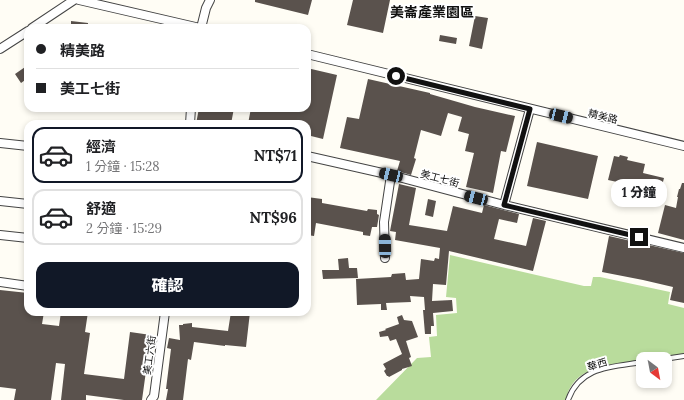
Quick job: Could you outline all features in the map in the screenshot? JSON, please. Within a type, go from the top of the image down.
[{"type":"street","points":[[38,24],[74,0]]},
{"type":"street","points":[[79,0],[183,24]]},
{"type":"street","points":[[201,24],[210,0]]},
{"type":"street","points":[[0,49],[24,34]]},
{"type":"street","name":"精美路","points":[[311,55],[684,146]]},
{"type":"street","points":[[504,205],[530,109]]},
{"type":"street","points":[[0,143],[24,146]]},
{"type":"street","name":"美工七街","points":[[311,157],[391,175],[504,205],[684,248]]},
{"type":"street","points":[[385,258],[384,222],[391,175]]},
{"type":"street","points":[[0,201],[24,204]]},
{"type":"street","points":[[0,235],[24,238]]},
{"type":"street","points":[[0,282],[24,285]]},
{"type":"street","name":"美工六街","points":[[151,400],[154,396],[164,316]]},
{"type":"lane","points":[[672,358],[684,356]]},
{"type":"lane","name":"華西","points":[[568,400],[575,385],[585,376],[599,370],[636,363]]},
{"type":"green space","points":[[450,255],[584,286],[591,286],[593,277],[600,277],[670,292],[668,304],[684,308],[684,355],[672,356],[672,352],[636,352],[636,361],[602,366],[584,374],[576,380],[569,389],[566,400],[376,400],[417,358],[431,357],[429,337],[437,336],[436,315],[457,313],[456,298],[446,297]]},
{"type":"building","points":[[255,0],[312,0],[308,15],[255,2]]},
{"type":"building","points":[[353,0],[390,0],[383,33],[347,25]]},
{"type":"building","points":[[475,16],[488,18],[482,49],[469,46]]},
{"type":"building","points":[[71,21],[88,23],[88,24],[71,24]]},
{"type":"building","points":[[440,35],[457,38],[456,44],[439,41]]},
{"type":"building","points":[[24,68],[24,81],[21,83],[15,74]]},
{"type":"building","points":[[311,69],[337,75],[323,139],[311,136],[311,120],[249,120],[250,112],[311,112]]},
{"type":"building","points":[[368,79],[430,93],[475,107],[515,116],[506,152],[501,151],[493,193],[466,187],[474,153],[465,151],[469,134],[458,131],[462,117],[448,113],[441,136],[421,130],[414,158],[416,159],[411,175],[397,171],[400,161],[340,148],[347,117],[359,119]]},
{"type":"building","points":[[198,112],[233,112],[232,120],[197,120]]},
{"type":"building","points":[[537,142],[598,156],[588,199],[527,186]]},
{"type":"building","points":[[620,155],[628,157],[627,160],[645,164],[643,173],[664,178],[657,205],[637,201],[640,187],[608,180],[614,156],[619,157]]},
{"type":"building","points":[[682,183],[684,183],[684,240],[658,233],[665,205],[676,208],[677,197]]},
{"type":"building","points":[[399,184],[416,188],[409,225],[447,231],[453,206],[482,213],[484,205],[519,214],[517,223],[499,219],[494,239],[526,246],[533,218],[546,221],[533,271],[449,251],[446,285],[433,284],[432,301],[452,300],[453,311],[433,313],[434,326],[431,326],[431,334],[425,334],[423,310],[425,310],[424,297],[410,296],[411,302],[386,303],[387,310],[381,310],[381,304],[357,305],[356,279],[391,277],[392,274],[405,273],[406,280],[419,279],[421,259],[434,261],[435,258],[439,259],[440,248],[395,240],[396,232],[390,231]]},
{"type":"building","points":[[311,198],[322,199],[322,203],[367,211],[368,209],[377,210],[377,214],[379,215],[377,227],[372,227],[370,236],[363,235],[363,232],[316,223],[314,236],[311,236]]},
{"type":"building","points":[[428,199],[436,201],[433,217],[425,215]]},
{"type":"building","points":[[609,236],[684,253],[684,303],[670,300],[673,287],[602,272]]},
{"type":"building","points":[[348,258],[349,268],[357,268],[358,278],[323,279],[322,270],[339,270],[338,259]]},
{"type":"building","points":[[0,290],[24,293],[24,316],[43,316],[42,324],[59,326],[60,316],[87,316],[85,332],[90,333],[84,374],[124,379],[130,332],[151,335],[142,400],[124,400],[86,395],[86,400],[61,400],[65,364],[56,363],[51,400],[14,400],[16,389],[0,387]]},
{"type":"building","points":[[402,315],[404,320],[412,321],[418,337],[406,341],[412,366],[402,369],[389,377],[384,371],[386,369],[383,364],[402,354],[396,339],[390,341],[388,336],[380,337],[379,332],[399,324],[397,317]]},
{"type":"building","points":[[230,316],[250,316],[246,347],[194,342],[191,360],[188,359],[183,400],[166,400],[171,349],[167,348],[169,338],[180,340],[179,325],[192,323],[192,327],[228,331]]},
{"type":"district","name":"美崙產業園區","points":[[432,12]]},
{"type":"route","points":[[396,76],[530,109],[504,205],[639,237]]}]
